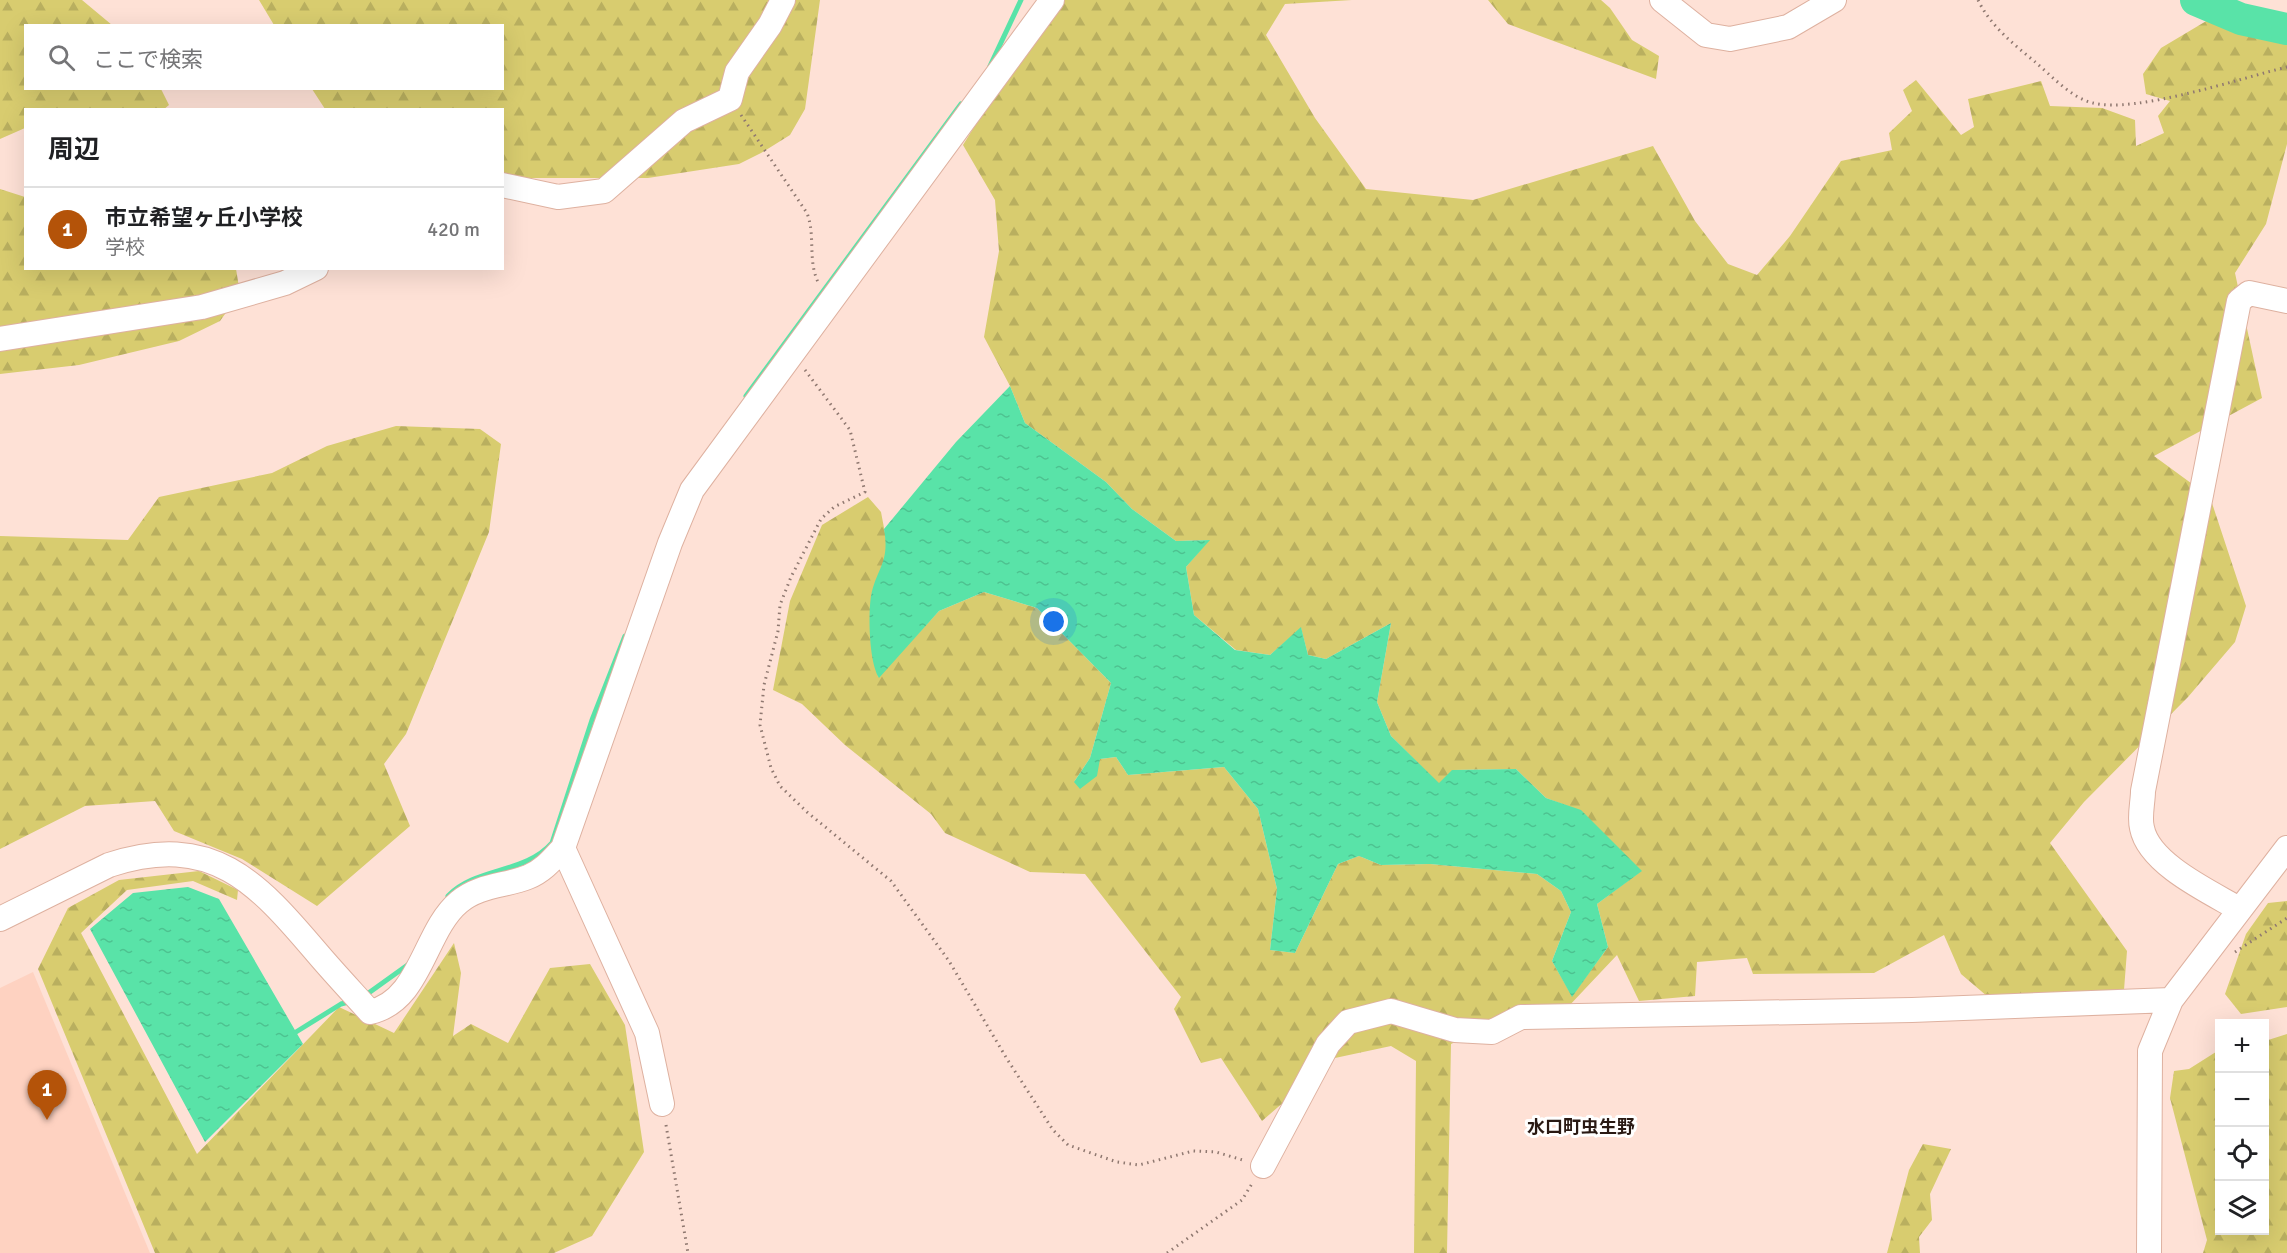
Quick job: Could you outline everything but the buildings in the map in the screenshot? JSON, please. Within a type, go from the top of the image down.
[{"type":"street","points":[[504,184],[558,197],[603,190],[684,121],[730,99],[737,72],[770,25],[783,0]]},
{"type":"street","points":[[0,919],[109,865],[149,855],[194,858],[235,872],[252,883],[280,910],[370,1012],[384,1009],[413,978],[447,915],[459,902],[474,892],[528,876],[547,866],[563,848],[670,543],[692,490],[1052,0]]},
{"type":"street","points":[[1662,0],[1706,35],[1730,39],[1788,27],[1834,0]]},
{"type":"street","points":[[0,339],[202,307],[285,283],[312,270]]},
{"type":"street","points":[[2239,909],[2173,871],[2158,856],[2142,829],[2143,791],[2239,301],[2249,293],[2287,301]]},
{"type":"street","points":[[563,848],[647,1033],[662,1104]]},
{"type":"street","points":[[2149,1253],[2151,1051],[2172,1000],[2287,848]]},
{"type":"street","points":[[1263,1166],[1328,1044],[1348,1022],[1391,1011],[1455,1030],[1492,1032],[1521,1017],[1912,1010],[2172,1000]]},
{"type":"path","points":[[1978,0],[1986,17],[2019,49],[2068,90],[2092,104],[2128,105],[2287,67]]},
{"type":"path","points":[[730,99],[807,213],[812,229],[811,264],[819,284]]},
{"type":"path","points":[[784,362],[805,369],[850,430],[865,492],[834,507],[821,519],[791,577],[780,604],[778,631],[764,685],[760,725],[771,768],[780,786],[807,812],[891,881],[950,961],[1007,1059],[1053,1130],[1068,1145],[1116,1162],[1139,1165],[1193,1151],[1216,1152],[1263,1166],[1242,1200],[1167,1253]]},
{"type":"path","points":[[662,1104],[688,1253]]},
{"type":"shaded area","points":[[33,972],[150,1253],[0,1253],[0,988]]},
{"type":"green space","points":[[0,0],[82,0],[111,24],[24,24],[24,90],[162,90],[169,105],[165,108],[24,108],[24,128],[0,139]]},
{"type":"green space","points":[[259,0],[820,0],[805,109],[790,135],[739,164],[648,178],[504,178],[504,108],[324,108],[313,90],[504,90],[504,24],[273,24]]},
{"type":"green space","points":[[1061,0],[1352,0],[1285,4],[1266,35],[1315,118],[1366,189],[1473,200],[1653,146],[1695,221],[1728,264],[1757,275],[1790,236],[1841,161],[1892,150],[1889,133],[1912,111],[1903,90],[1916,80],[1961,135],[1974,127],[1968,99],[2041,81],[2050,106],[2102,108],[2135,120],[2136,146],[2164,133],[2158,116],[2170,101],[2146,94],[2143,74],[2161,48],[2208,20],[2287,34],[2287,144],[2266,224],[2235,273],[2262,398],[2154,456],[2210,497],[2246,606],[2235,642],[2188,697],[2084,802],[2050,843],[2127,951],[2124,990],[1994,1002],[1961,974],[1944,935],[1874,973],[1753,974],[1747,958],[1697,962],[1695,996],[1639,1001],[1617,955],[1567,1008],[1510,1015],[1451,1044],[1447,1253],[1414,1253],[1416,1061],[1391,1046],[1335,1058],[1262,1121],[1221,1058],[1201,1063],[1174,1009],[1181,997],[1085,874],[1030,872],[945,833],[931,814],[845,745],[802,704],[773,690],[790,601],[822,525],[868,497],[881,512],[888,549],[871,596],[878,677],[939,611],[984,592],[1037,608],[1111,683],[1090,758],[1074,782],[1100,759],[1116,757],[1128,775],[1224,767],[1258,809],[1277,889],[1270,950],[1295,953],[1338,864],[1359,856],[1381,865],[1430,864],[1537,874],[1561,891],[1571,912],[1552,961],[1572,996],[1608,947],[1597,904],[1641,871],[1581,811],[1546,798],[1516,769],[1453,770],[1439,784],[1391,736],[1377,702],[1391,623],[1326,659],[1308,655],[1301,628],[1270,655],[1236,650],[1194,615],[1186,567],[1209,540],[1176,541],[1132,509],[1106,482],[1025,423],[1010,386],[984,337],[999,251],[995,200],[963,145],[995,93]]},
{"type":"green space","points":[[1488,0],[1601,0],[1610,8],[1632,40],[1659,56],[1656,79],[1508,24]]},
{"type":"green space","points":[[0,189],[24,197],[24,270],[236,270],[240,293],[220,321],[179,341],[79,365],[0,374]]},
{"type":"green space","points":[[396,426],[480,429],[501,444],[489,532],[406,734],[384,764],[410,826],[317,906],[242,859],[174,831],[155,801],[85,806],[0,849],[0,536],[128,540],[159,497],[272,473],[327,446]]},
{"type":"green space","points":[[199,871],[238,890],[237,900],[193,881],[127,890],[81,933],[197,1154],[339,1007],[394,1033],[454,943],[461,973],[453,1036],[471,1024],[508,1043],[550,968],[590,964],[625,1025],[644,1152],[592,1236],[554,1253],[155,1253],[38,969],[68,908],[119,880]]},
{"type":"green space","points":[[2287,901],[2287,1007],[2241,1014],[2225,994],[2246,934],[2268,903]]},
{"type":"green space","points":[[2287,1034],[2287,1253],[2203,1253],[2207,1240],[2170,1098],[2174,1071],[2189,1069],[2215,1053],[2215,1235],[2269,1235],[2269,1040]]},
{"type":"green space","points":[[1923,1144],[1951,1149],[1930,1194],[1932,1220],[1919,1237],[1920,1253],[1887,1253],[1909,1170]]},
{"type":"water","points":[[1010,386],[1025,423],[1106,482],[1132,509],[1176,541],[1210,540],[1186,567],[1194,615],[1235,650],[1270,655],[1301,627],[1308,655],[1326,659],[1391,623],[1377,702],[1391,736],[1439,783],[1452,770],[1516,769],[1546,798],[1581,810],[1642,871],[1597,904],[1608,947],[1572,997],[1552,961],[1571,912],[1561,891],[1537,874],[1430,864],[1381,865],[1359,856],[1338,864],[1295,953],[1270,950],[1277,889],[1258,809],[1224,767],[1128,775],[1116,757],[1100,759],[1097,776],[1080,789],[1074,782],[1090,758],[1111,683],[1037,608],[984,592],[939,611],[879,678],[871,650],[870,615],[871,596],[884,557],[884,529],[956,442]]},
{"type":"water","points":[[188,887],[219,899],[303,1044],[205,1142],[90,929],[133,893]]},
{"type":"waterway","points":[[990,66],[1021,0]]},
{"type":"waterway","points":[[2196,0],[2241,19],[2287,29]]},
{"type":"waterway","points":[[746,396],[961,104]]},
{"type":"waterway","points":[[448,896],[472,880],[528,860],[541,853],[552,843],[592,720],[625,636]]},
{"type":"waterway","points":[[363,997],[409,964]]},
{"type":"waterway","points":[[296,1032],[341,1004],[352,1001]]},
{"type":"place","name":"市立希望ヶ丘小学校","points":[[47,1120]]},
{"type":"district","name":"水口町虫生野","points":[[1581,1127]]}]
